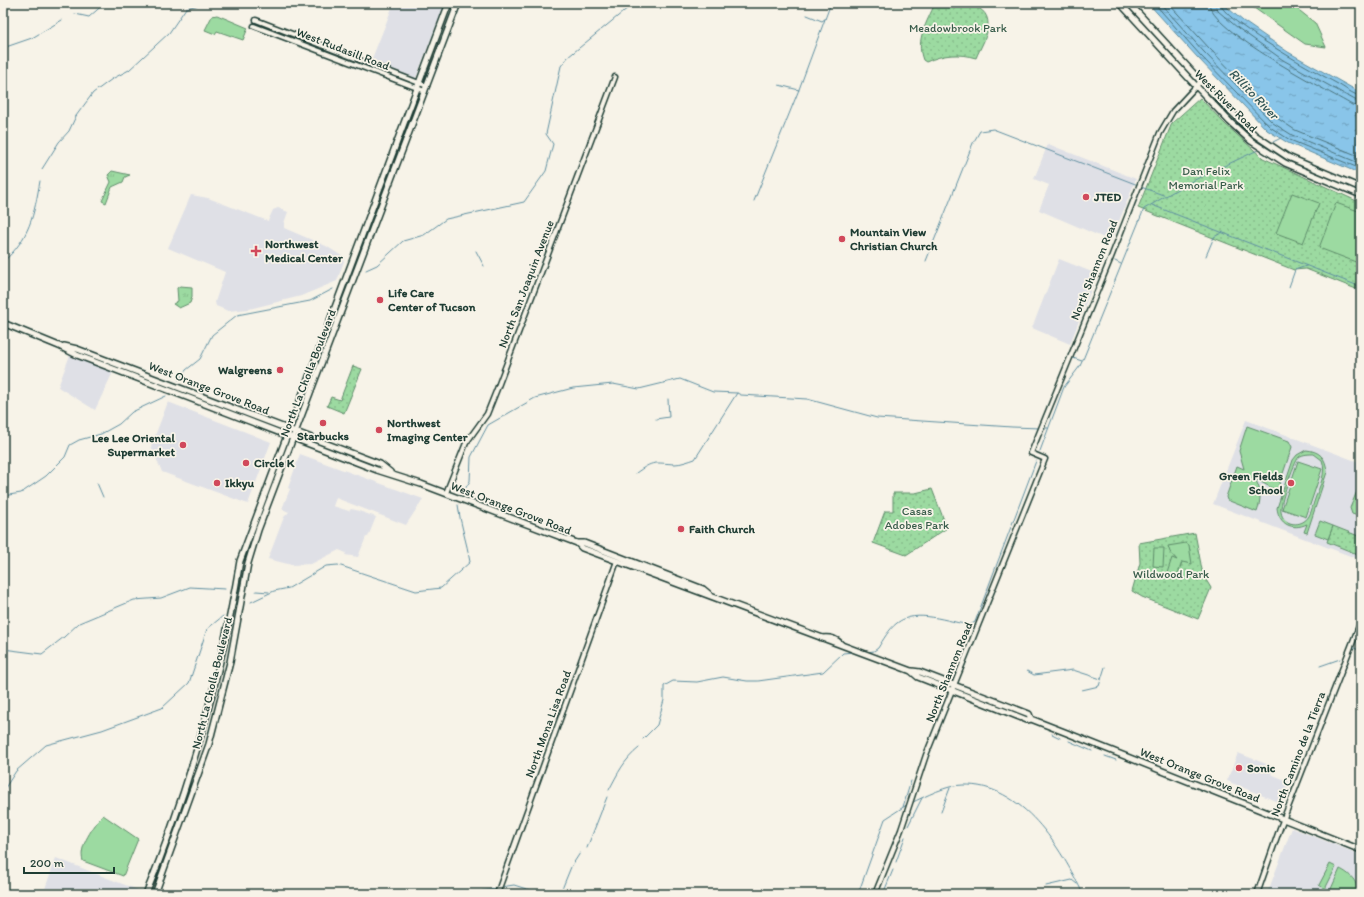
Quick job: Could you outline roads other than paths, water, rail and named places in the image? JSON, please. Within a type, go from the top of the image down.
[{"type":"main road","name":"North La Cholla Boulevard","points":[[146,894],[187,782],[200,740],[230,617],[240,561],[288,429],[449,3]]},
{"type":"main road","name":"North La Cholla Boulevard","points":[[155,894],[209,744],[230,662],[248,563],[258,530],[458,3]]},
{"type":"main road","name":"West River Road","points":[[1120,3],[1234,126],[1258,146],[1300,170],[1361,195]]},
{"type":"main road","name":"West River Road","points":[[1129,3],[1241,123],[1264,142],[1274,149],[1310,167],[1361,188]]},
{"type":"main road","name":"West Orange Grove Road","points":[[3,323],[60,346],[77,355],[293,439],[377,470],[393,474],[446,493],[577,543],[584,543],[704,589],[710,595]]},
{"type":"main road","name":"West Orange Grove Road","points":[[60,346],[77,349],[380,464],[393,474]]},
{"type":"main road","points":[[166,390],[181,392],[201,400],[205,397]]},
{"type":"main road","name":"West Orange Grove Road","points":[[577,543],[582,548],[822,638],[830,637],[842,645],[911,671],[920,672],[1027,720],[1031,719],[1361,850]]},
{"type":"street","name":"West Rudasill Road","points":[[256,20],[426,89]]},
{"type":"street","name":"West Rudasill Road","points":[[254,26],[417,85]]},
{"type":"street","name":"North San Joaquin Avenue","points":[[446,493],[466,443],[487,414],[615,77]]},
{"type":"street","name":"North Shannon Road","points":[[875,894],[909,807],[917,779],[1045,459],[1031,453],[1160,133],[1173,111],[1201,81]]},
{"type":"street","name":"North Mona Lisa Road","points":[[497,894],[617,561]]},
{"type":"street","name":"North Camino de la Tierra","points":[[1257,894],[1284,819],[1361,621]]},
{"type":"water","name":"Rillito River","points":[[1148,3],[1222,3],[1243,21],[1288,52],[1361,93],[1361,174],[1288,143],[1267,130]]},
{"type":"waterway","points":[[75,14],[89,17],[105,3]]},
{"type":"waterway","points":[[42,169],[59,142],[69,131],[76,116],[93,93],[112,79],[129,70],[169,33],[186,8],[207,3]]},
{"type":"waterway","points":[[366,270],[377,265],[403,241],[424,235],[446,219],[524,202],[546,171],[553,144],[546,134],[561,66],[568,57],[634,3]]},
{"type":"waterway","points":[[754,201],[798,92],[831,3]]},
{"type":"waterway","points":[[807,15],[822,21],[825,19]]},
{"type":"waterway","points":[[3,48],[32,38],[62,20]]},
{"type":"waterway","points":[[779,85],[799,90]]},
{"type":"waterway","points":[[926,261],[973,143],[980,131],[993,129],[1138,185]]},
{"type":"waterway","points":[[1271,143],[1281,138]]},
{"type":"waterway","points":[[1040,451],[1064,387],[1080,366],[1084,357],[1144,209],[1186,184],[1260,149]]},
{"type":"waterway","points":[[3,262],[12,253],[25,235],[33,215],[40,181]]},
{"type":"waterway","points":[[1141,187],[1166,196]]},
{"type":"waterway","points":[[1152,205],[1361,287]]},
{"type":"waterway","points":[[1206,256],[1214,237],[1223,232]]},
{"type":"waterway","points":[[476,251],[484,266]]},
{"type":"waterway","points":[[1115,261],[1121,264]]},
{"type":"waterway","points":[[1289,287],[1295,270],[1306,266]]},
{"type":"waterway","points":[[179,380],[186,370],[200,359],[212,335],[237,315],[310,301],[333,289]]},
{"type":"waterway","points":[[1073,358],[1082,361]]},
{"type":"waterway","points":[[463,492],[470,481],[471,457],[488,425],[535,398],[573,388],[613,384],[639,389],[680,379],[713,392],[807,399],[877,418],[1040,428]]},
{"type":"waterway","points":[[636,473],[654,463],[677,464],[695,459],[737,393]]},
{"type":"waterway","points":[[3,496],[21,493],[46,476],[65,457],[70,445],[79,440],[101,434],[119,424],[132,412],[166,396]]},
{"type":"waterway","points":[[656,419],[669,417],[668,399]]},
{"type":"waterway","points":[[1043,428],[1048,428]]},
{"type":"waterway","points":[[867,652],[874,651],[878,648],[891,628],[905,619],[923,616],[970,625],[975,622],[1036,461]]},
{"type":"waterway","points":[[97,483],[103,497]]},
{"type":"waterway","points":[[251,602],[274,591],[289,588],[326,566],[338,565],[416,591],[441,588],[470,562],[458,505]]},
{"type":"waterway","points":[[1355,584],[1361,586]]},
{"type":"waterway","points":[[3,649],[42,654],[79,623],[134,600],[161,598],[190,587],[225,589]]},
{"type":"waterway","points":[[256,591],[269,592]]},
{"type":"waterway","points":[[3,791],[16,771],[46,745],[102,730],[162,708],[189,683],[207,629],[223,616]]},
{"type":"waterway","points":[[1354,648],[1361,651]]},
{"type":"waterway","points":[[643,739],[657,725],[664,700],[664,686],[673,681],[697,682],[723,677],[747,681],[758,681],[823,672],[843,653],[853,652]]},
{"type":"waterway","points":[[1320,666],[1340,659]]},
{"type":"waterway","points":[[1082,690],[1099,686],[1105,667]]},
{"type":"waterway","points":[[1027,671],[1034,675],[1073,670],[1101,679]]},
{"type":"waterway","points":[[1052,734],[1060,738]]},
{"type":"waterway","points":[[1069,741],[1092,751]]},
{"type":"waterway","points":[[609,790],[625,762],[639,748]]},
{"type":"waterway","points":[[1105,756],[1116,760]]},
{"type":"waterway","points":[[903,807],[911,781]]},
{"type":"waterway","points":[[911,803],[937,791],[957,785],[984,787],[1004,795],[1021,806],[1051,839],[1063,857],[1083,894]]},
{"type":"waterway","points":[[941,812],[950,788]]},
{"type":"waterway","points":[[587,848],[607,797]]},
{"type":"waterway","points":[[908,826],[922,798]]},
{"type":"waterway","points":[[858,894],[885,819],[908,804]]},
{"type":"waterway","points":[[896,862],[905,837]]},
{"type":"waterway","points":[[560,894],[571,867],[580,853]]},
{"type":"waterway","points":[[883,894],[893,870]]},
{"type":"waterway","points":[[1046,886],[1072,880],[1077,884]]},
{"type":"waterway","points":[[501,887],[514,885],[542,894]]},
{"type":"waterway","points":[[481,894],[482,891],[496,889]]},
{"type":"place","name":"JTED","points":[[1086,197]]},
{"type":"place","name":"Mountain View Christian Church","points":[[842,239]]},
{"type":"place","name":"Northwest Medical Center","points":[[256,251]]},
{"type":"place","name":"Life Care Center of Tucson","points":[[380,300]]},
{"type":"place","name":"Walgreens","points":[[280,370]]},
{"type":"place","name":"Starbucks","points":[[323,423]]},
{"type":"place","name":"Northwest Imaging Center","points":[[379,430]]},
{"type":"place","name":"Lee Lee Oriental Supermarket","points":[[183,445]]},
{"type":"place","name":"Circle K","points":[[246,463]]},
{"type":"place","name":"Ikkyu","points":[[217,483]]},
{"type":"place","name":"Green Fields School","points":[[1291,483]]},
{"type":"place","name":"Faith Church","points":[[681,529]]},
{"type":"place","name":"Sonic","points":[[1239,768]]},
{"type":"park label","name":"Meadowbrook Park","points":[[958,28]]},
{"type":"park label","name":"Dan Felix Memorial Park","points":[[1206,178]]},
{"type":"park label","name":"Casas Adobes Park","points":[[917,518]]},
{"type":"park label","name":"Wildwood Park","points":[[1171,574]]}]
